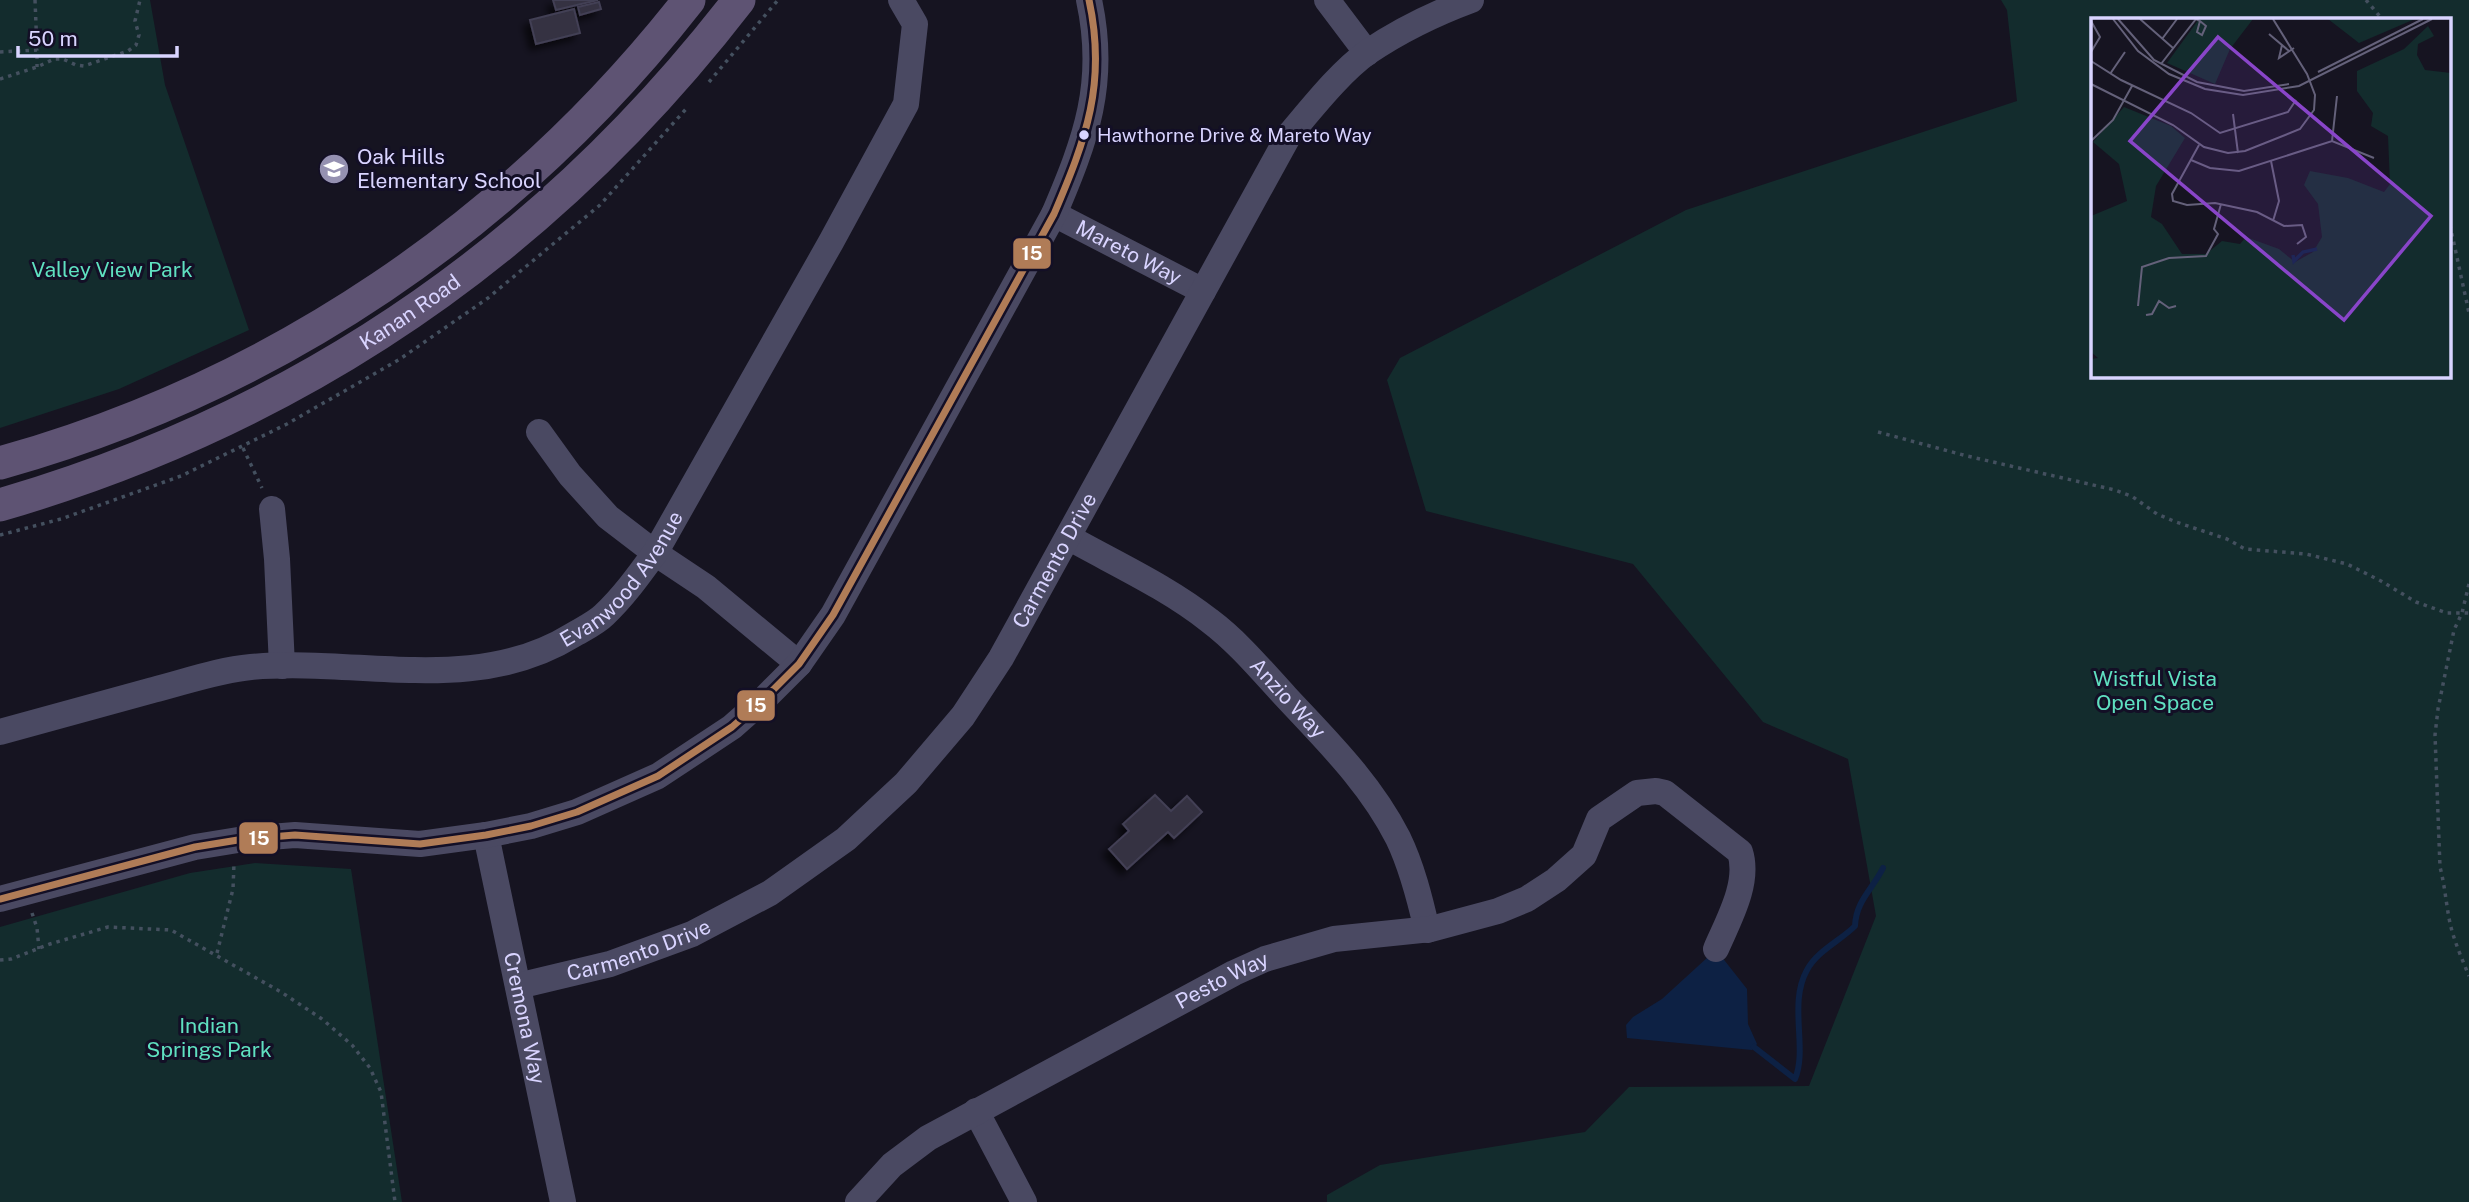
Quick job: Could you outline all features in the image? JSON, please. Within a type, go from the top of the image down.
[{"type":"main road","name":"Kanan Road","points":[[0,463],[115,426],[194,393],[271,355],[410,269],[484,212],[549,156],[612,91],[689,0]]},
{"type":"main road","name":"Kanan Road","points":[[0,505],[129,462],[209,428],[354,351],[430,301],[504,245],[636,122],[699,51],[739,0]]},
{"type":"street","name":"Evanwood Avenue","points":[[0,732],[213,674],[250,667],[448,671],[488,667],[521,659],[562,642],[603,616],[655,553],[906,104],[915,24],[901,0]]},
{"type":"street","points":[[13,896],[195,847],[232,841],[295,835],[420,844],[531,826],[578,812],[658,776],[732,727],[799,664],[833,615],[1054,214],[1079,155],[1090,111],[1095,50],[1089,0]]},
{"type":"street","points":[[1326,0],[1367,53]]},
{"type":"street","name":"Carmento Drive","points":[[517,986],[610,964],[692,934],[770,892],[846,839],[906,783],[963,716],[1002,658],[1289,135],[1324,93],[1367,53],[1419,24],[1471,0]]},
{"type":"street","name":"Mareto Way","points":[[1054,214],[1203,291]]},
{"type":"street","points":[[539,432],[569,475],[600,508],[655,553],[706,587],[799,664]]},
{"type":"street","points":[[272,509],[282,666]]},
{"type":"street","name":"Anzio Way","points":[[1068,537],[1172,594],[1212,621],[1350,765],[1399,839],[1416,885],[1427,930]]},
{"type":"street","name":"Pesto Way","points":[[858,1202],[892,1165],[928,1138],[1234,973],[1265,959],[1334,939],[1427,930],[1498,911],[1527,899],[1556,880],[1584,856],[1600,819],[1637,793],[1665,793],[1740,852],[1741,883],[1716,949]]},
{"type":"street","name":"Cremona Way","points":[[486,835],[563,1202]]},
{"type":"street","points":[[976,1111],[1024,1202]]},
{"type":"path","points":[[35,0],[37,67]]},
{"type":"path","points":[[0,79],[54,59],[84,66],[128,51],[136,45],[139,35],[135,21],[140,0]]},
{"type":"path","points":[[2366,0],[2381,18]]},
{"type":"path","points":[[0,52],[37,50]]},
{"type":"path","points":[[2452,234],[2469,313]]},
{"type":"path","points":[[1878,432],[1967,456],[2115,490],[2133,497],[2157,514],[2227,539],[2245,549],[2306,554],[2347,564],[2381,580],[2416,602],[2447,612],[2469,613]]},
{"type":"path","points":[[243,448],[272,509]]},
{"type":"path","points":[[2469,584],[2462,613],[2454,629],[2435,736],[2440,867],[2444,897],[2450,925],[2469,976]]},
{"type":"path","points":[[216,953],[233,889],[232,841]]},
{"type":"path","points":[[13,896],[37,928],[39,948]]},
{"type":"path","points":[[0,960],[11,959],[108,927],[171,930],[216,953],[322,1019],[352,1045],[370,1068],[381,1093],[395,1202]]},
{"type":"green space","name":"Valley View Park","points":[[0,0],[150,0],[165,85],[249,330],[119,389],[0,428]]},
{"type":"green space","name":"Wistful Vista Open Space","points":[[2001,0],[2469,0],[2469,1202],[1327,1202],[1327,1195],[1380,1165],[1585,1132],[1629,1087],[1809,1086],[1876,916],[1848,759],[1763,722],[1633,564],[1426,511],[1387,380],[1400,358],[1686,210],[2017,101],[2007,10]]},
{"type":"green space","name":"Indian Springs Park","points":[[255,863],[351,869],[402,1202],[0,1202],[0,927],[190,873]]},
{"type":"water","points":[[1721,956],[1747,989],[1748,1024],[1757,1044],[1752,1050],[1627,1038],[1626,1025],[1633,1017],[1662,999],[1708,957]]},
{"type":"building","points":[[553,0],[598,0],[556,10]]},
{"type":"building","points":[[599,2],[601,9],[580,15],[578,7]]},
{"type":"building","points":[[574,9],[580,33],[536,44],[530,20]]},
{"type":"building","points":[[1155,795],[1171,811],[1187,796],[1202,812],[1174,838],[1168,832],[1127,869],[1109,849],[1129,831],[1123,824]]},
{"type":"waterway","points":[[1754,1047],[1795,1079],[1800,1054],[1799,997],[1807,970],[1811,963],[1855,926],[1861,902],[1883,868]]},
{"type":"transit line","name":"15","points":[[0,899],[195,847],[244,839],[295,835],[420,844],[531,826],[577,812],[658,776],[732,727],[799,664],[833,615],[1054,214],[1076,161],[1090,110],[1096,58],[1089,0]]},
{"type":"place","name":"Hawthorne Drive & Mareto Way","points":[[1084,135]]},
{"type":"place","name":"Oak Hills Elementary School","points":[[334,169]]}]
